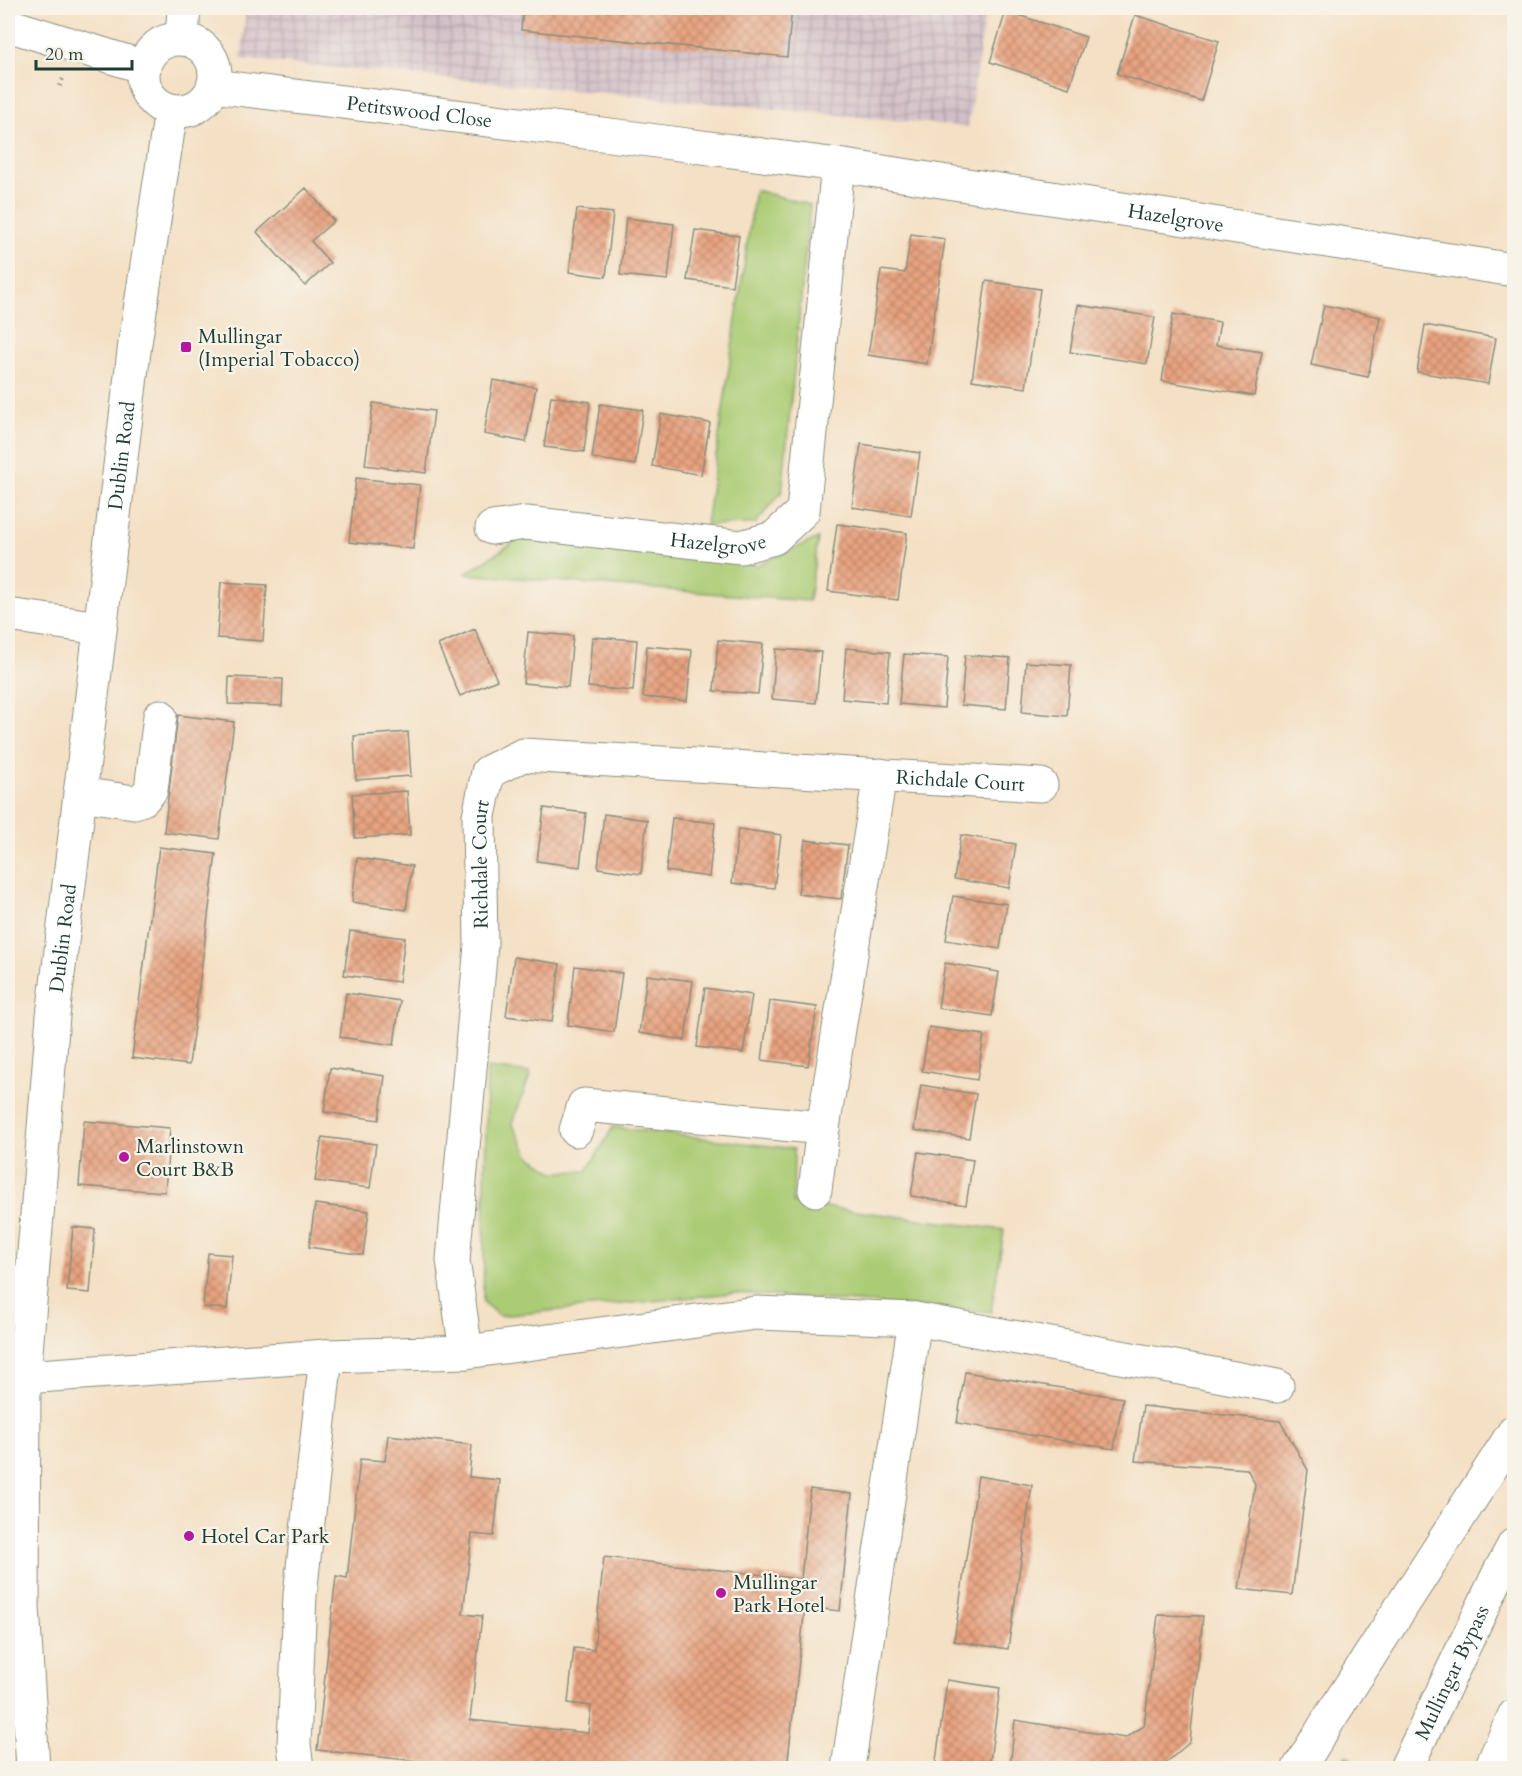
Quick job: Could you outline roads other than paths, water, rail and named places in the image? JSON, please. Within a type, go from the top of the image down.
[{"type":"main road","points":[[183,23],[197,44],[209,55],[214,70],[213,86],[207,98],[197,107],[184,111],[171,111],[158,105],[148,95],[143,81],[144,67],[146,59],[157,46],[165,42],[183,23]]},
{"type":"main road","points":[[8,25],[144,67]]},
{"type":"main road","name":"Petitswood Close","points":[[213,86],[626,137]]},
{"type":"main road","name":"Dublin Road","points":[[33,1768],[23,1607],[24,1377],[53,1016],[135,343],[171,111]]},
{"type":"main road","name":"Hazelgrove","points":[[626,137],[838,165],[1515,270]]},
{"type":"main road","name":"Hazelgrove","points":[[492,528],[526,523],[741,547],[774,538],[803,511],[838,165]]},
{"type":"main road","points":[[8,622],[100,628]]},
{"type":"main road","points":[[80,794],[134,802],[143,799],[152,790],[160,716]]},
{"type":"main road","name":"Richdale Court","points":[[466,1352],[453,1260],[481,945],[479,816],[488,772],[523,755],[1041,785]]},
{"type":"main road","name":"Richdale Court","points":[[815,1190],[880,775]]},
{"type":"main road","points":[[576,1130],[584,1105],[823,1128]]},
{"type":"main road","points":[[24,1377],[326,1356],[466,1352],[756,1313],[915,1319],[1277,1386]]},
{"type":"main road","points":[[848,1768],[915,1319]]},
{"type":"main road","points":[[297,1768],[294,1745],[300,1595],[326,1356]]},
{"type":"main road","points":[[1299,1768],[1515,1432]]},
{"type":"main road","name":"Mullingar Bypass","points":[[1406,1768],[1498,1575],[1515,1545]]},
{"type":"main road","points":[[1491,1768],[1515,1716]]},
{"type":"place","name":"Mullingar (Imperial Tobacco)","points":[[186,347]]},
{"type":"place","name":"Marlinstown Court B&B","points":[[124,1157]]},
{"type":"place","name":"Hotel Car Park","points":[[189,1536]]},
{"type":"place","name":"Mullingar Park Hotel","points":[[721,1593]]}]
